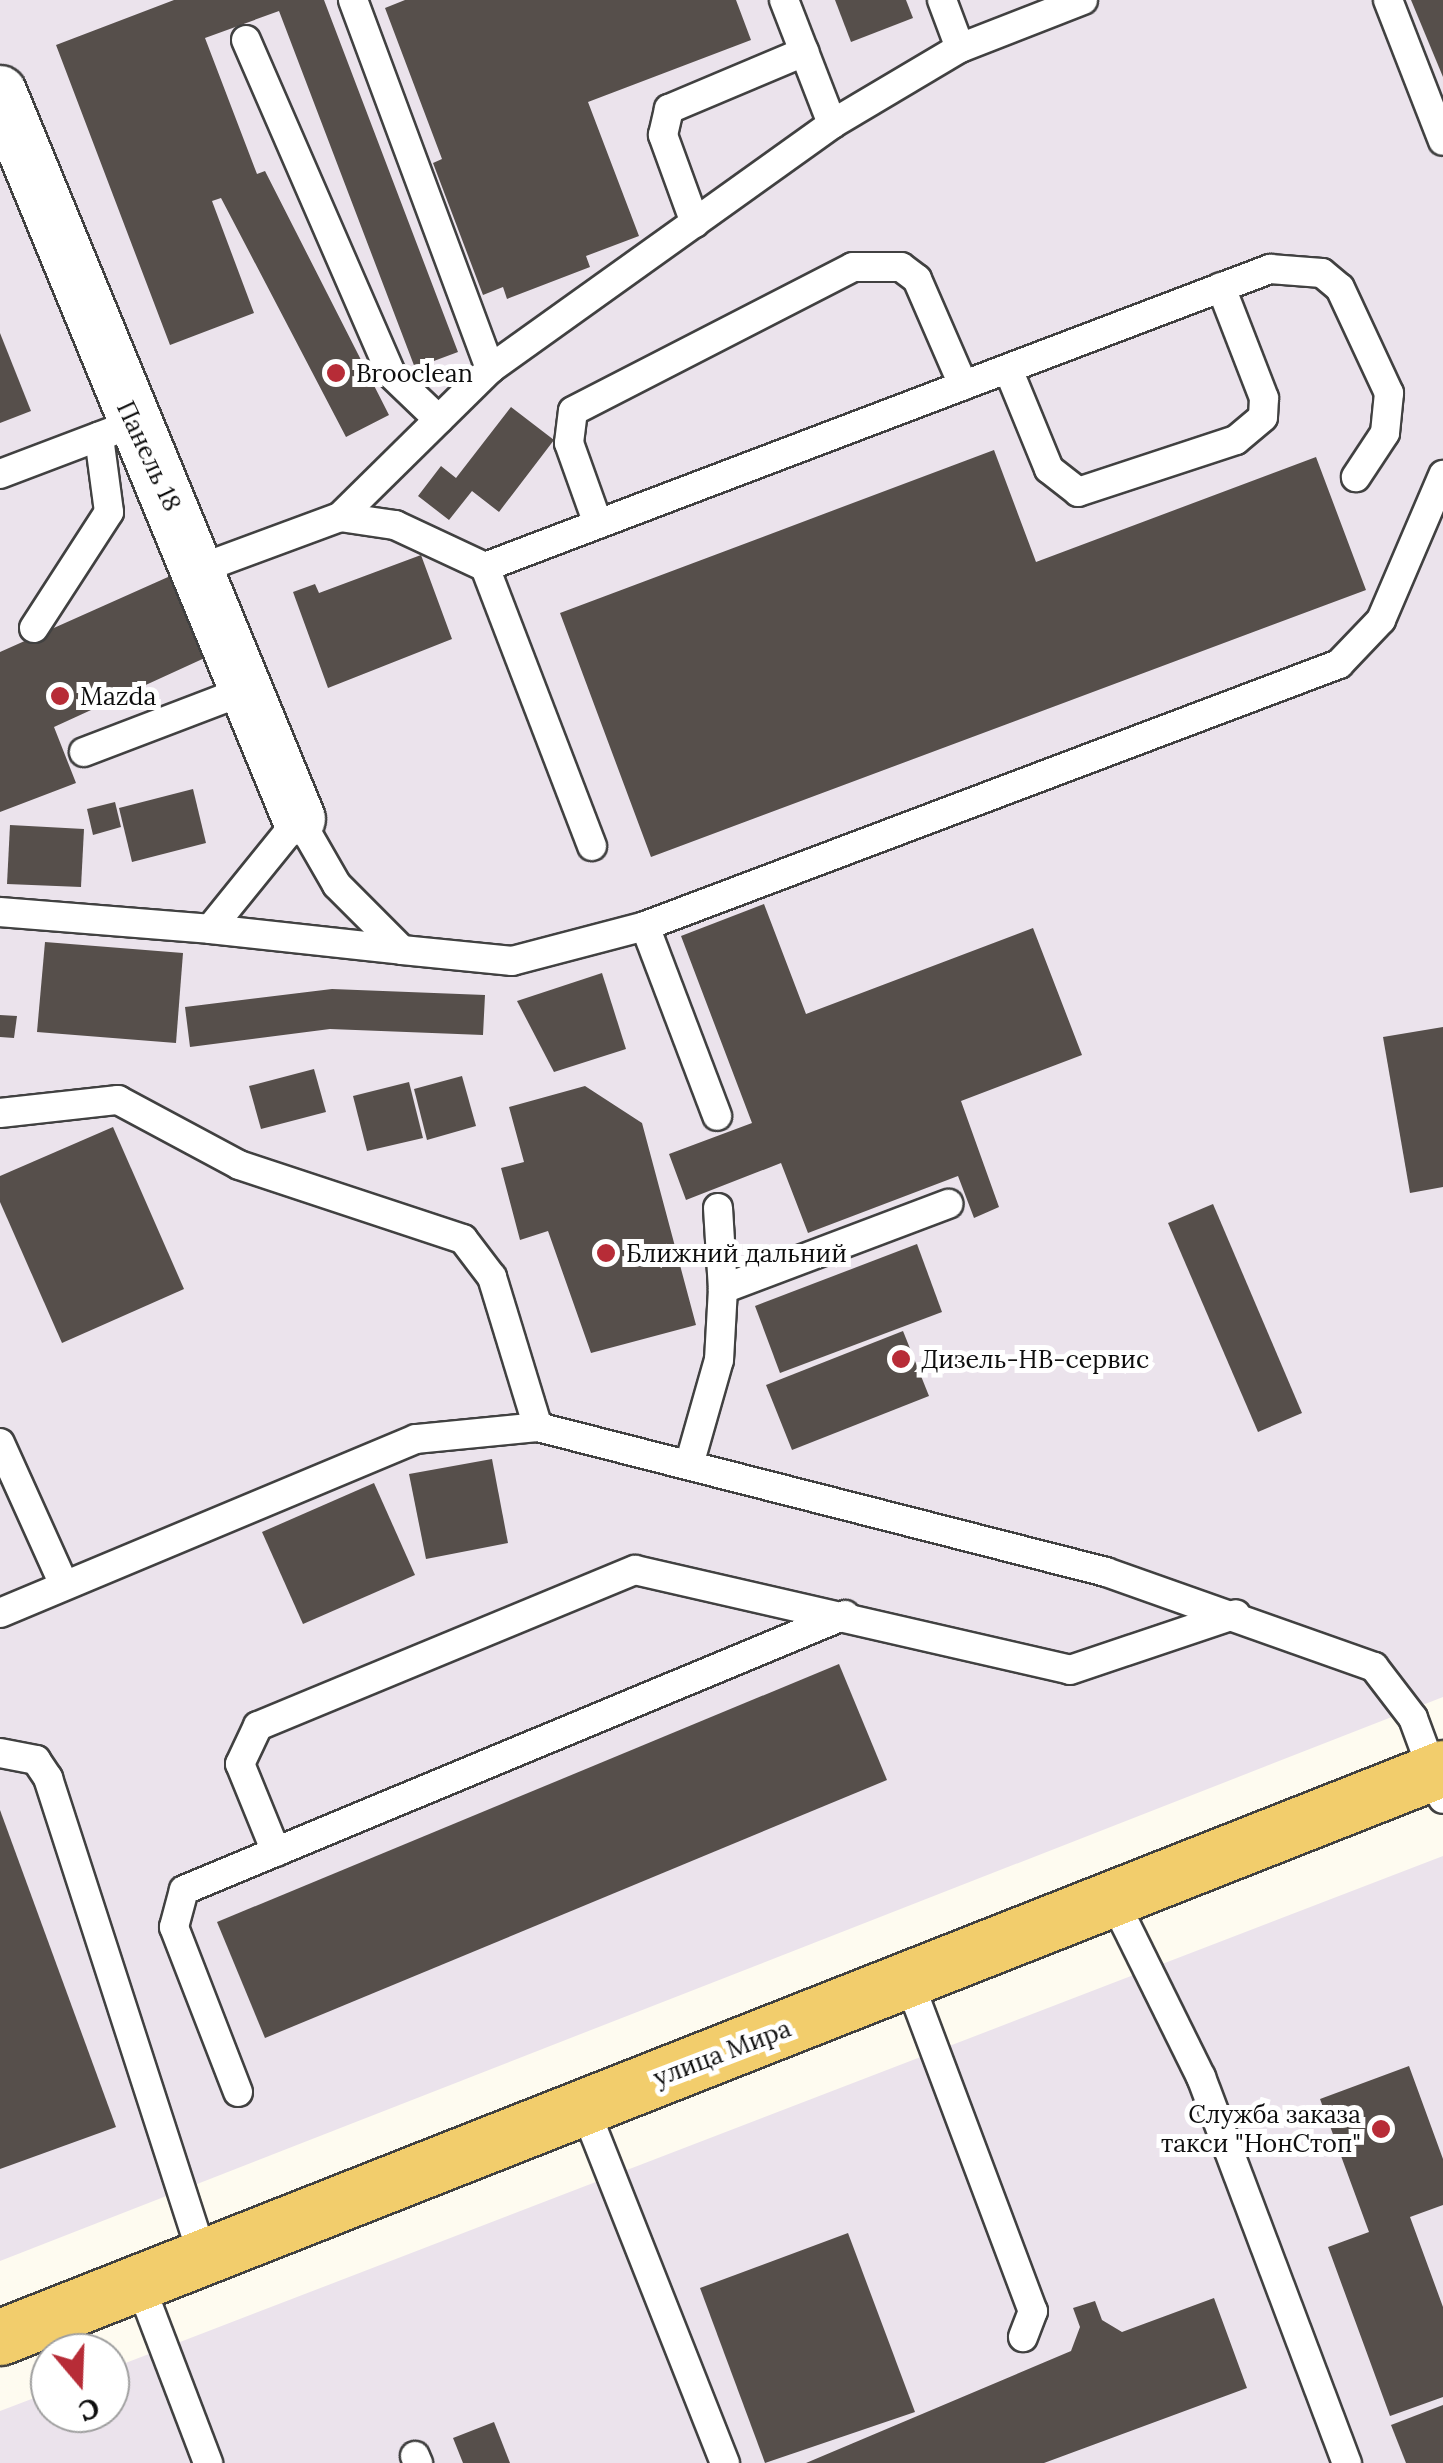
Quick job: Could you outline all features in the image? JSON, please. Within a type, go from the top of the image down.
[{"type":"main road","name":"улица Мира","points":[[0,2337],[1113,1898],[1440,1779]]},
{"type":"street","name":"Панель 18","points":[[0,92],[115,430],[202,568],[299,820]]},
{"type":"lane","points":[[354,0],[490,369]]},
{"type":"lane","points":[[784,0],[832,124]]},
{"type":"lane","points":[[942,0],[960,48]]},
{"type":"lane","points":[[202,568],[340,517],[490,369],[832,124],[960,48],[1083,0]]},
{"type":"lane","points":[[1388,0],[1443,141]]},
{"type":"lane","points":[[246,40],[391,374],[439,420]]},
{"type":"lane","points":[[695,223],[663,135],[668,109],[804,52]]},
{"type":"lane","points":[[598,524],[569,443],[574,411],[853,266],[901,267],[917,279],[964,386]]},
{"type":"lane","points":[[485,567],[1270,268],[1303,268],[1340,288],[1391,414],[1356,477]]},
{"type":"lane","points":[[1008,368],[1049,470],[1078,492],[1236,440],[1262,417],[1264,398],[1221,287]]},
{"type":"lane","points":[[0,474],[115,430],[109,512],[34,628]]},
{"type":"lane","points":[[0,912],[210,929],[512,961],[645,926],[1339,664],[1381,620],[1443,475]]},
{"type":"lane","points":[[340,517],[396,525],[485,567],[592,846]]},
{"type":"lane","points":[[84,752],[249,690]]},
{"type":"lane","points":[[210,929],[299,820],[337,885],[402,950]]},
{"type":"lane","points":[[645,926],[717,1116]]},
{"type":"lane","points":[[0,1113],[118,1100],[239,1165],[463,1239],[492,1277],[538,1427]]},
{"type":"lane","points":[[723,1290],[948,1204]]},
{"type":"lane","points":[[689,1466],[720,1360],[723,1290],[718,1208]]},
{"type":"lane","points":[[0,1613],[416,1440],[538,1427],[1236,1614],[1374,1667],[1397,1688],[1440,1779]]},
{"type":"lane","points":[[0,1443],[64,1586]]},
{"type":"lane","points":[[276,1852],[240,1764],[258,1726],[643,1568],[1070,1670],[1236,1614]]},
{"type":"lane","points":[[238,2092],[172,1912],[184,1890],[844,1615]]},
{"type":"lane","points":[[0,1752],[36,1760],[48,1778],[203,2257]]},
{"type":"lane","points":[[1113,1898],[1201,2078],[1346,2463]]},
{"type":"lane","points":[[908,1980],[1033,2312],[1023,2338]]},
{"type":"lane","points":[[584,2107],[725,2463]]},
{"type":"lane","points":[[139,2282],[208,2463]]},
{"type":"shaded area","points":[[0,0],[1443,0],[1443,1697],[0,2261]]},
{"type":"shaded area","points":[[1443,1856],[1443,2463],[0,2463],[0,2411],[30,2400],[30,2433],[130,2433],[130,2361]]},
{"type":"building","points":[[174,0],[324,0],[458,352],[415,368],[279,11],[205,38],[257,174],[265,171],[389,415],[346,437],[221,198],[212,201],[254,313],[170,345],[56,45]]},
{"type":"building","points":[[405,0],[736,0],[751,40],[588,102],[639,236],[586,256],[590,267],[507,299],[503,287],[483,295],[433,163],[442,159],[385,8]]},
{"type":"building","points":[[835,0],[906,0],[913,18],[851,42]]},
{"type":"building","points":[[1411,0],[1443,0],[1443,77]]},
{"type":"building","points":[[0,333],[31,411],[0,423]]},
{"type":"building","points":[[511,407],[554,440],[499,512],[472,491],[449,520],[418,496],[441,466],[456,478]]},
{"type":"building","points":[[994,450],[1036,562],[1316,457],[1366,590],[651,857],[560,613]]},
{"type":"building","points":[[421,555],[452,639],[328,688],[293,592],[315,584],[319,593]]},
{"type":"building","name":"Mazda","points":[[177,573],[209,656],[54,727],[76,783],[0,812],[0,652]]},
{"type":"building","points":[[193,789],[206,843],[132,862],[119,808]]},
{"type":"building","points":[[115,802],[121,827],[93,835],[87,809]]},
{"type":"building","points":[[10,825],[84,829],[81,887],[7,884]]},
{"type":"building","points":[[764,904],[806,1014],[1033,928],[1082,1055],[961,1101],[999,1207],[974,1218],[958,1176],[808,1233],[781,1163],[686,1200],[669,1154],[752,1123],[681,936]]},
{"type":"building","points":[[45,942],[183,953],[176,1043],[37,1032]]},
{"type":"building","points":[[602,973],[626,1049],[554,1072],[517,1001]]},
{"type":"building","points":[[332,989],[485,995],[483,1035],[330,1029],[190,1047],[185,1007]]},
{"type":"building","points":[[0,1015],[17,1016],[14,1038],[0,1037]]},
{"type":"building","points":[[1443,1027],[1443,1187],[1410,1193],[1383,1037]]},
{"type":"building","points":[[314,1069],[326,1112],[261,1129],[249,1086]]},
{"type":"building","points":[[462,1076],[476,1126],[427,1140],[414,1089]]},
{"type":"building","points":[[409,1082],[423,1138],[367,1151],[353,1096]]},
{"type":"building","points":[[585,1086],[642,1123],[696,1325],[591,1353],[548,1231],[520,1240],[501,1168],[524,1162],[509,1107]]},
{"type":"building","points":[[113,1127],[184,1289],[62,1343],[0,1202],[0,1176]]},
{"type":"building","points":[[1213,1204],[1302,1413],[1258,1432],[1168,1223]]},
{"type":"building","points":[[917,1244],[942,1312],[780,1373],[755,1306]]},
{"type":"building","points":[[903,1331],[929,1396],[792,1450],[766,1385]]},
{"type":"building","points":[[492,1459],[508,1543],[426,1559],[409,1474]]},
{"type":"building","points":[[374,1483],[415,1575],[303,1624],[262,1532]]},
{"type":"building","points":[[839,1664],[887,1780],[265,2038],[217,1922]]},
{"type":"building","points":[[0,1810],[116,2127],[0,2169]]},
{"type":"building","points":[[1409,2066],[1443,2159],[1443,2205],[1410,2217],[1443,2307],[1443,2397],[1390,2416],[1328,2247],[1369,2232],[1320,2099]]},
{"type":"building","points":[[848,2233],[915,2412],[765,2463],[700,2288]]},
{"type":"building","points":[[1214,2298],[1247,2388],[1044,2463],[806,2463],[1071,2351],[1080,2327],[1073,2308],[1095,2301],[1102,2320],[1122,2332]]},
{"type":"building","points":[[1443,2405],[1443,2463],[1406,2463],[1391,2425]]},
{"type":"building","points":[[494,2422],[510,2463],[463,2463],[453,2438]]},
{"type":"place","name":"Brooсlean","points":[[336,373]]},
{"type":"place","name":"Mazda","points":[[60,696]]},
{"type":"place","name":"Ближний дальний","points":[[606,1253]]},
{"type":"place","name":"Дизель-НВ-сервис","points":[[901,1359]]},
{"type":"place","name":"Служба заказа такси \"НонСтоп\"","points":[[1381,2129]]}]
